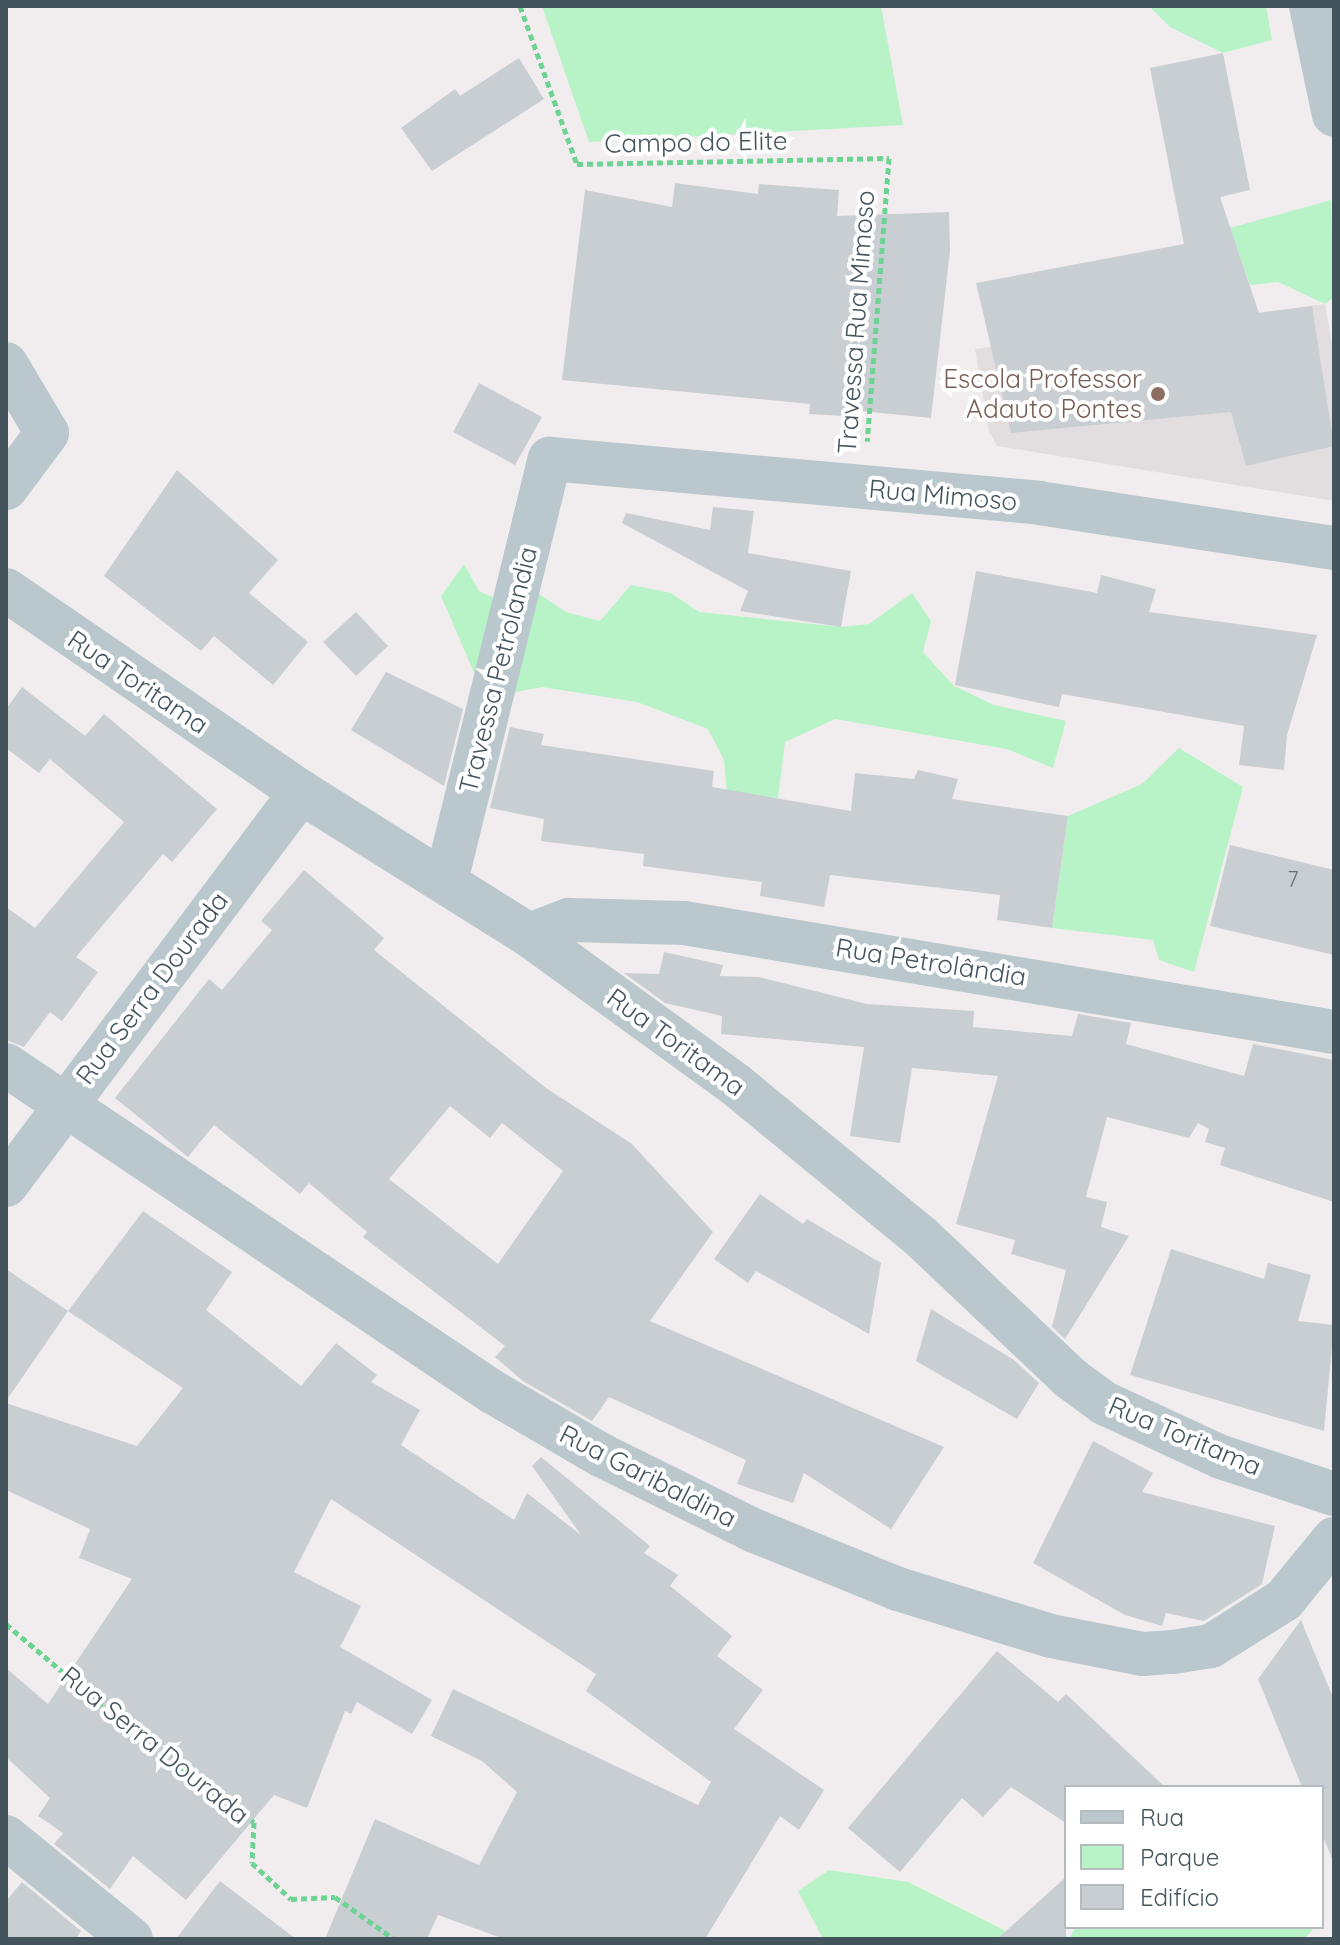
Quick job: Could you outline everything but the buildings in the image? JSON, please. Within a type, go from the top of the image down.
[{"type":"street","points":[[1311,6],[1334,115]]},
{"type":"street","points":[[6,364],[47,433],[6,488]]},
{"type":"street","name":"Rua Mimoso","points":[[550,459],[1039,503],[1334,548]]},
{"type":"street","name":"Travessa Petrolandia","points":[[446,881],[550,459]]},
{"type":"street","name":"Rua Toritama","points":[[6,590],[301,792],[529,935],[761,1105],[920,1236],[1070,1378],[1104,1403],[1221,1457],[1334,1494]]},
{"type":"street","name":"Rua Serra Dourada","points":[[6,1185],[63,1105],[301,792]]},
{"type":"street","name":"Rua Petrolândia","points":[[529,935],[569,920],[684,923],[1334,1032]]},
{"type":"street","name":"Rua Garibaldina","points":[[6,1065],[491,1391],[601,1455],[755,1531],[898,1589],[1051,1636],[1143,1654],[1173,1652],[1211,1646],[1284,1600],[1334,1539]]},
{"type":"street","points":[[6,1837],[131,1939]]},
{"type":"path","name":"Campo do Elite","points":[[520,6],[577,164],[889,158]]},
{"type":"path","name":"Travessa Rua Mimoso","points":[[864,489],[889,158]]},
{"type":"path","name":"Rua Serra Dourada","points":[[6,1624],[162,1756],[254,1822],[252,1863],[291,1899],[335,1897],[394,1939]]},
{"type":"shaded area","name":"Escola Professor Adauto Pontes","points":[[1325,304],[1334,356],[1334,501],[997,446],[989,432],[975,349]]},
{"type":"green space","points":[[542,6],[881,6],[903,125],[589,142]]},
{"type":"green space","points":[[1149,6],[1266,6],[1272,40],[1223,53],[1170,27]]},
{"type":"green space","points":[[1331,200],[1334,297],[1325,304],[1278,282],[1250,285],[1230,228]]},
{"type":"green space","points":[[464,564],[479,591],[511,605],[527,586],[566,612],[600,621],[631,585],[671,593],[699,612],[841,627],[869,624],[912,593],[931,621],[923,652],[954,686],[994,705],[1066,721],[1053,768],[1007,749],[835,719],[785,742],[778,798],[727,795],[724,760],[708,729],[637,702],[542,687],[485,698],[441,596]]},
{"type":"green space","points":[[1179,748],[1243,787],[1194,972],[1159,960],[1153,940],[1052,928],[1068,816],[1142,784]]},
{"type":"green space","points":[[829,1870],[908,1882],[1022,1939],[823,1939],[798,1891]]},
{"type":"green space","points":[[1075,1929],[1313,1929],[1304,1939],[1068,1939]]},
{"type":"place","name":"Escola Professor Adauto Pontes","points":[[1158,394]]}]
